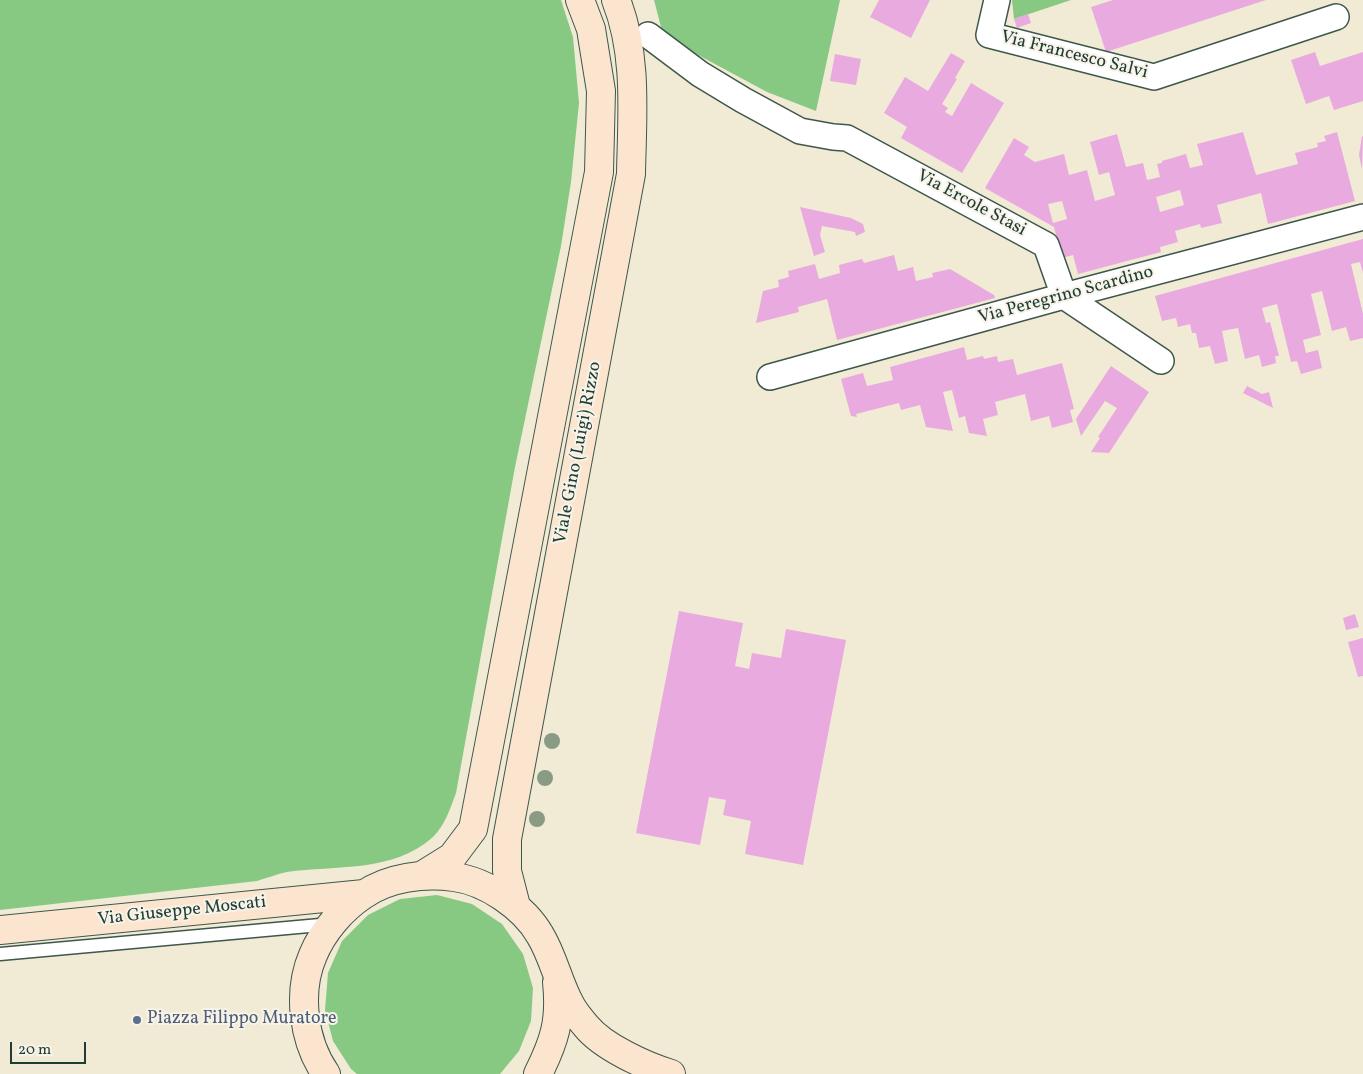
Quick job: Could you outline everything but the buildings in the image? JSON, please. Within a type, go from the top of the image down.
[{"type":"street","name":"Viale Gino (Luigi) Rizzo","points":[[423,875],[452,857],[473,829],[599,172],[601,91],[591,29],[580,0]]},
{"type":"street","name":"Viale Gino (Luigi) Rizzo","points":[[516,906],[507,871],[507,839],[631,174],[633,87],[624,20],[616,0]]},
{"type":"street","name":"Via Francesco Salvi","points":[[997,0],[989,35],[1154,77],[1336,17]]},
{"type":"street","name":"Via Ercole Stasi","points":[[648,35],[707,78],[800,131],[847,138],[1046,245],[1064,296]]},
{"type":"street","name":"Via Peregrino Scardino","points":[[770,377],[1064,296],[1363,217]]},
{"type":"street","points":[[1064,296],[1161,361]]},
{"type":"street","name":"Via Giuseppe Moscati","points":[[326,1074],[318,1062],[306,1027],[304,991],[312,955],[331,924],[364,894],[392,881],[423,875],[456,877],[488,887],[516,906],[540,934],[570,1005],[587,1028],[614,1048],[651,1068],[670,1074]]},
{"type":"street","name":"Via Giuseppe Moscati","points":[[0,930],[364,894]]},
{"type":"street","name":"Via Giuseppe Moscati","points":[[538,1074],[554,1040],[560,1005],[555,968]]},
{"type":"lane","points":[[0,954],[331,924]]},
{"type":"green space","points":[[0,0],[561,0],[573,37],[579,103],[571,182],[561,246],[515,467],[456,793],[441,827],[433,837],[417,849],[400,857],[382,862],[287,872],[257,881],[0,910]]},
{"type":"green space","points":[[654,0],[840,0],[816,111],[767,92],[687,49],[662,31]]},
{"type":"green space","points":[[1012,0],[1071,0],[1014,19]]},
{"type":"green space","points":[[437,895],[472,904],[502,924],[523,954],[533,988],[531,1021],[519,1051],[500,1074],[357,1074],[351,1069],[333,1041],[325,1010],[328,973],[342,941],[368,915],[400,899]]},
{"type":"place","name":"Piazza Filippo Muratore","points":[[137,1020]]}]
